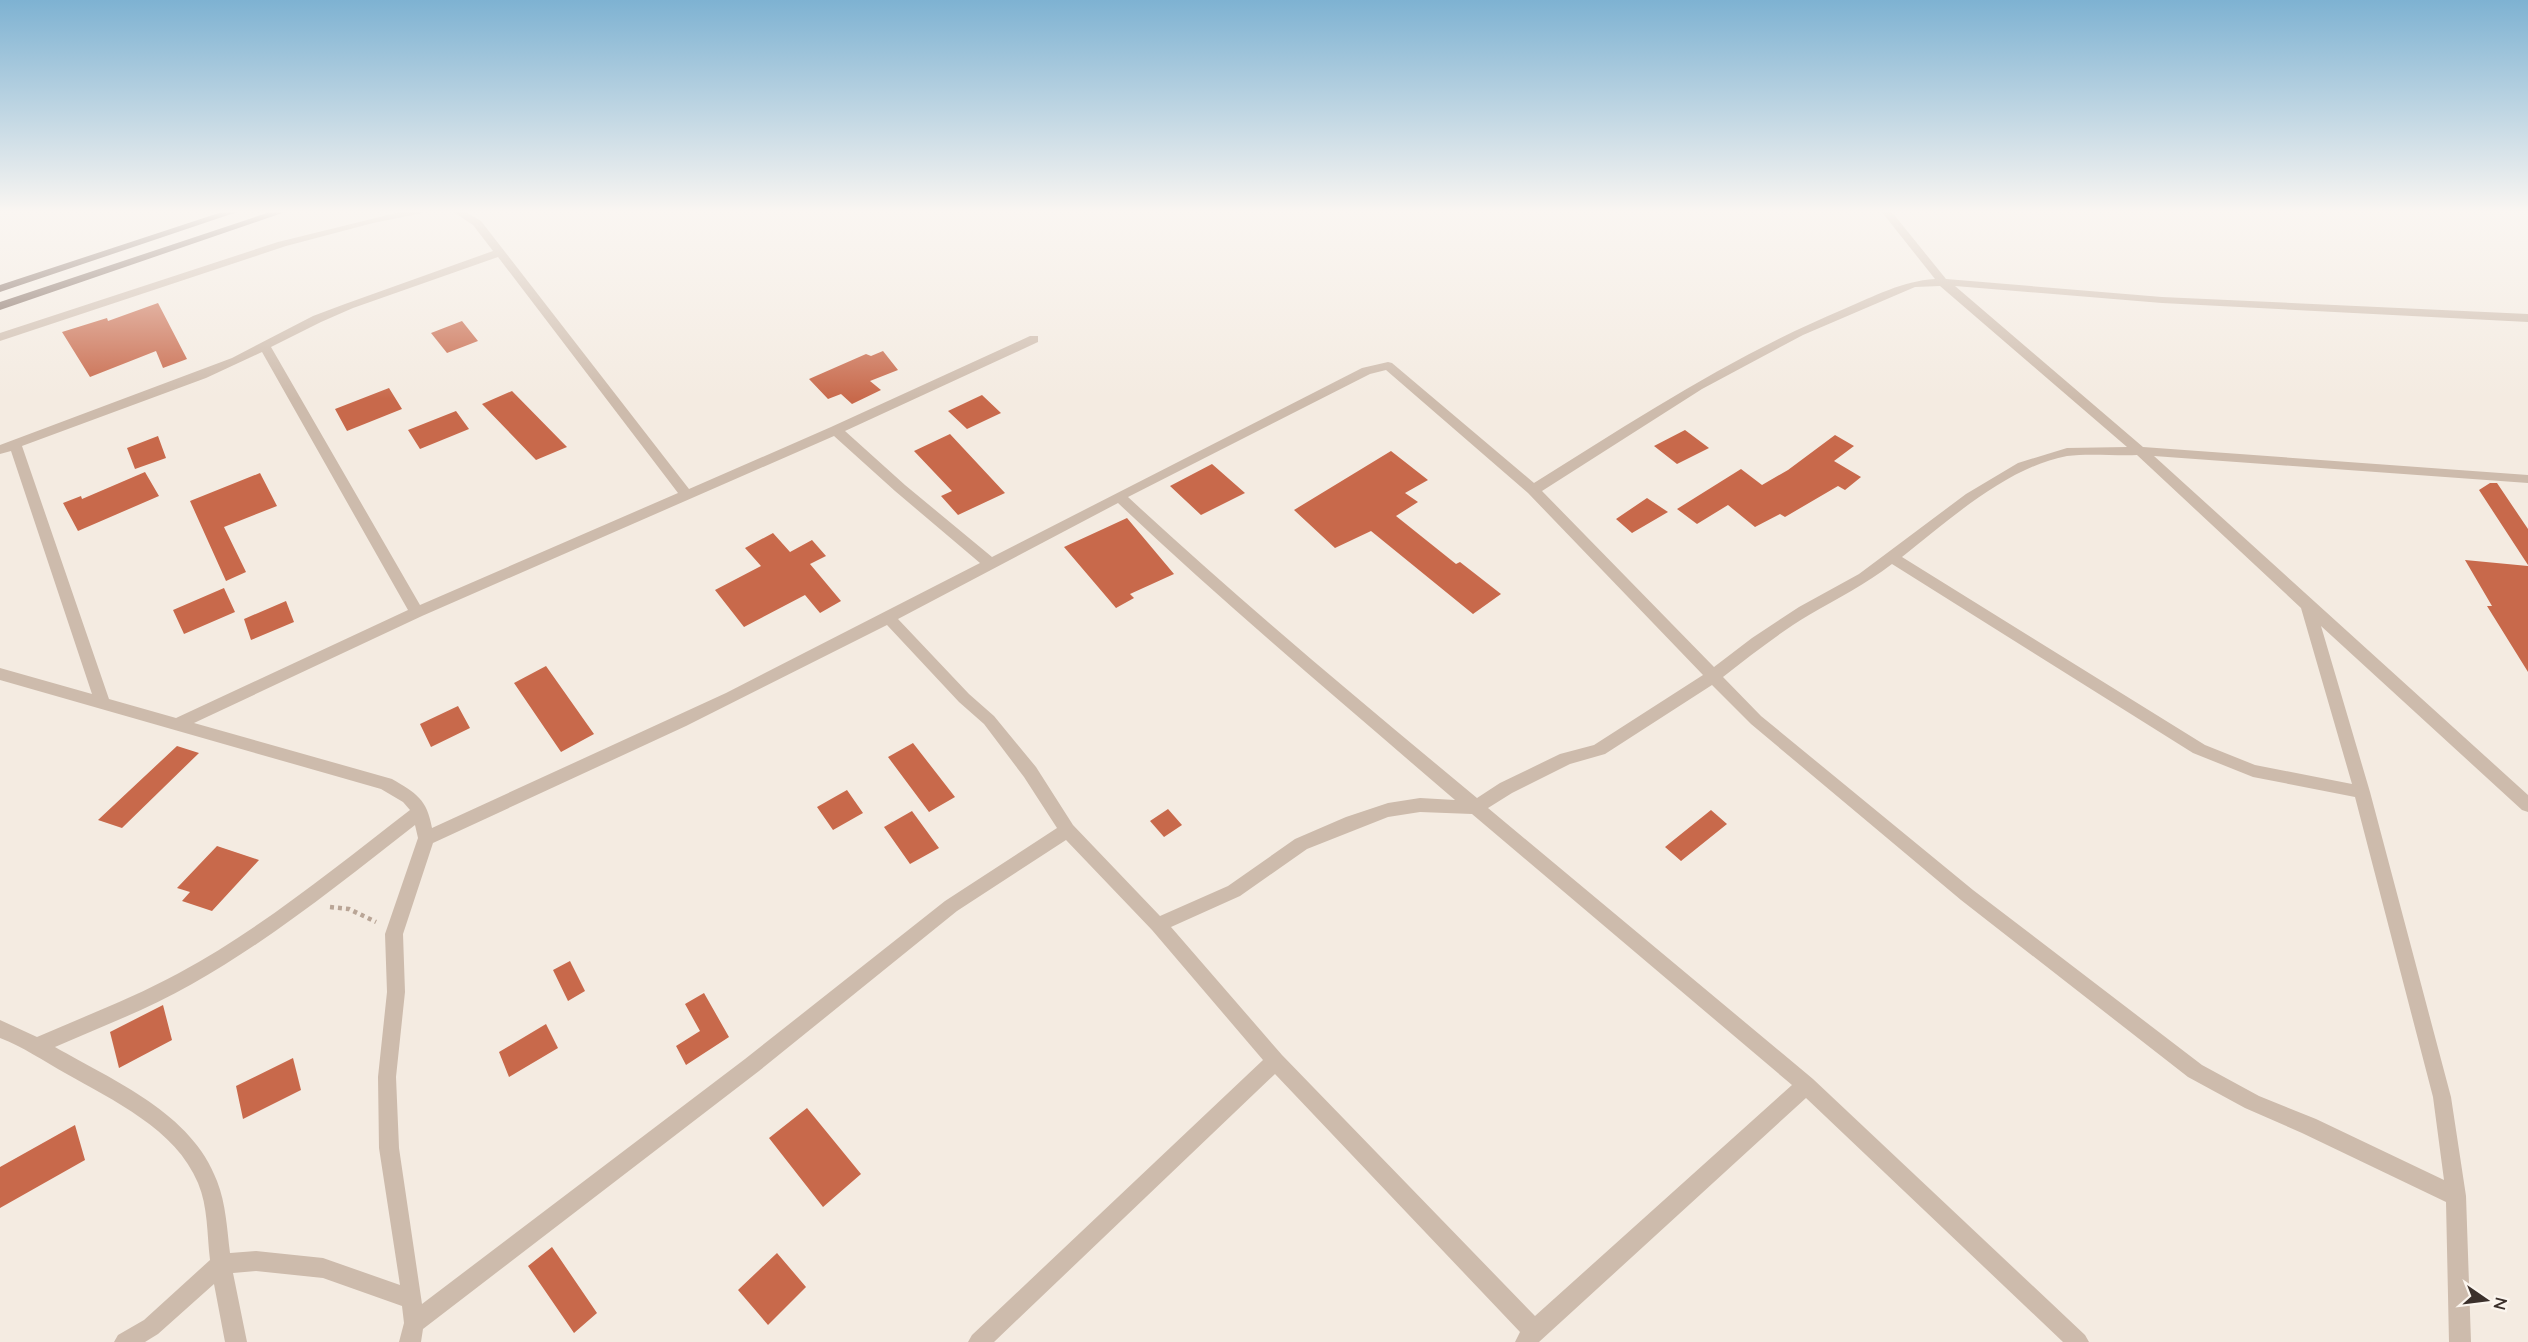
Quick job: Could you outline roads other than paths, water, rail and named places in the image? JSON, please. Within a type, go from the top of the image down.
[{"type":"main road","points":[[0,289],[46,274]]},
{"type":"main road","points":[[0,306],[96,274]]},
{"type":"street","points":[[0,337],[192,274]]},
{"type":"street","points":[[0,450],[202,375],[317,319],[441,274]]},
{"type":"street","points":[[515,274],[686,494]]},
{"type":"street","points":[[1936,274],[1943,282],[2140,451],[2528,805]]},
{"type":"street","points":[[1533,490],[1698,386],[1799,332],[1912,284],[1943,282],[2162,300],[2528,318]]},
{"type":"street","points":[[178,724],[417,612],[836,430],[1034,339]]},
{"type":"street","points":[[264,345],[417,612]]},
{"type":"street","points":[[426,838],[627,748],[832,647],[887,616],[1120,497],[1226,439],[1366,371],[1388,366],[1533,490],[1756,720],[1967,895],[2195,1071],[2252,1102],[2309,1126],[2456,1196]]},
{"type":"street","points":[[836,430],[900,488],[991,564]]},
{"type":"street","points":[[15,444],[103,704]]},
{"type":"street","points":[[1158,926],[1234,891],[1301,844],[1352,822],[1388,810],[1420,805],[1476,807],[1506,788],[1566,759],[1599,750],[1714,676],[1757,642],[1804,611],[1864,578],[1971,497],[2024,466],[2067,452],[2140,451],[2528,478]]},
{"type":"street","points":[[1120,497],[1198,570],[1301,660],[1806,1085],[2078,1342]]},
{"type":"street","points":[[1893,558],[2199,749],[2253,771],[2362,792]]},
{"type":"street","points":[[2308,606],[2362,792],[2442,1097],[2456,1196],[2460,1342]]},
{"type":"street","points":[[887,616],[964,698],[989,720],[1030,772],[1067,830],[1158,926],[1275,1061],[1530,1337],[1806,1085]]},
{"type":"street","points":[[0,674],[386,784],[409,796],[421,811],[426,838],[394,934],[396,992],[386,1099],[389,1148],[411,1298],[412,1333]]},
{"type":"street","points":[[38,1046],[151,996],[202,968],[290,911],[421,811]]},
{"type":"street","points":[[412,1333],[743,1072],[905,940],[951,906],[1067,830]]},
{"type":"street","points":[[4,1034],[38,1046],[145,1111],[185,1144],[207,1177],[214,1201],[222,1264],[236,1342]]},
{"type":"street","points":[[979,1342],[1275,1061]]},
{"type":"street","points":[[125,1342],[151,1327],[222,1264],[256,1261],[323,1268],[381,1290],[411,1298]]}]
